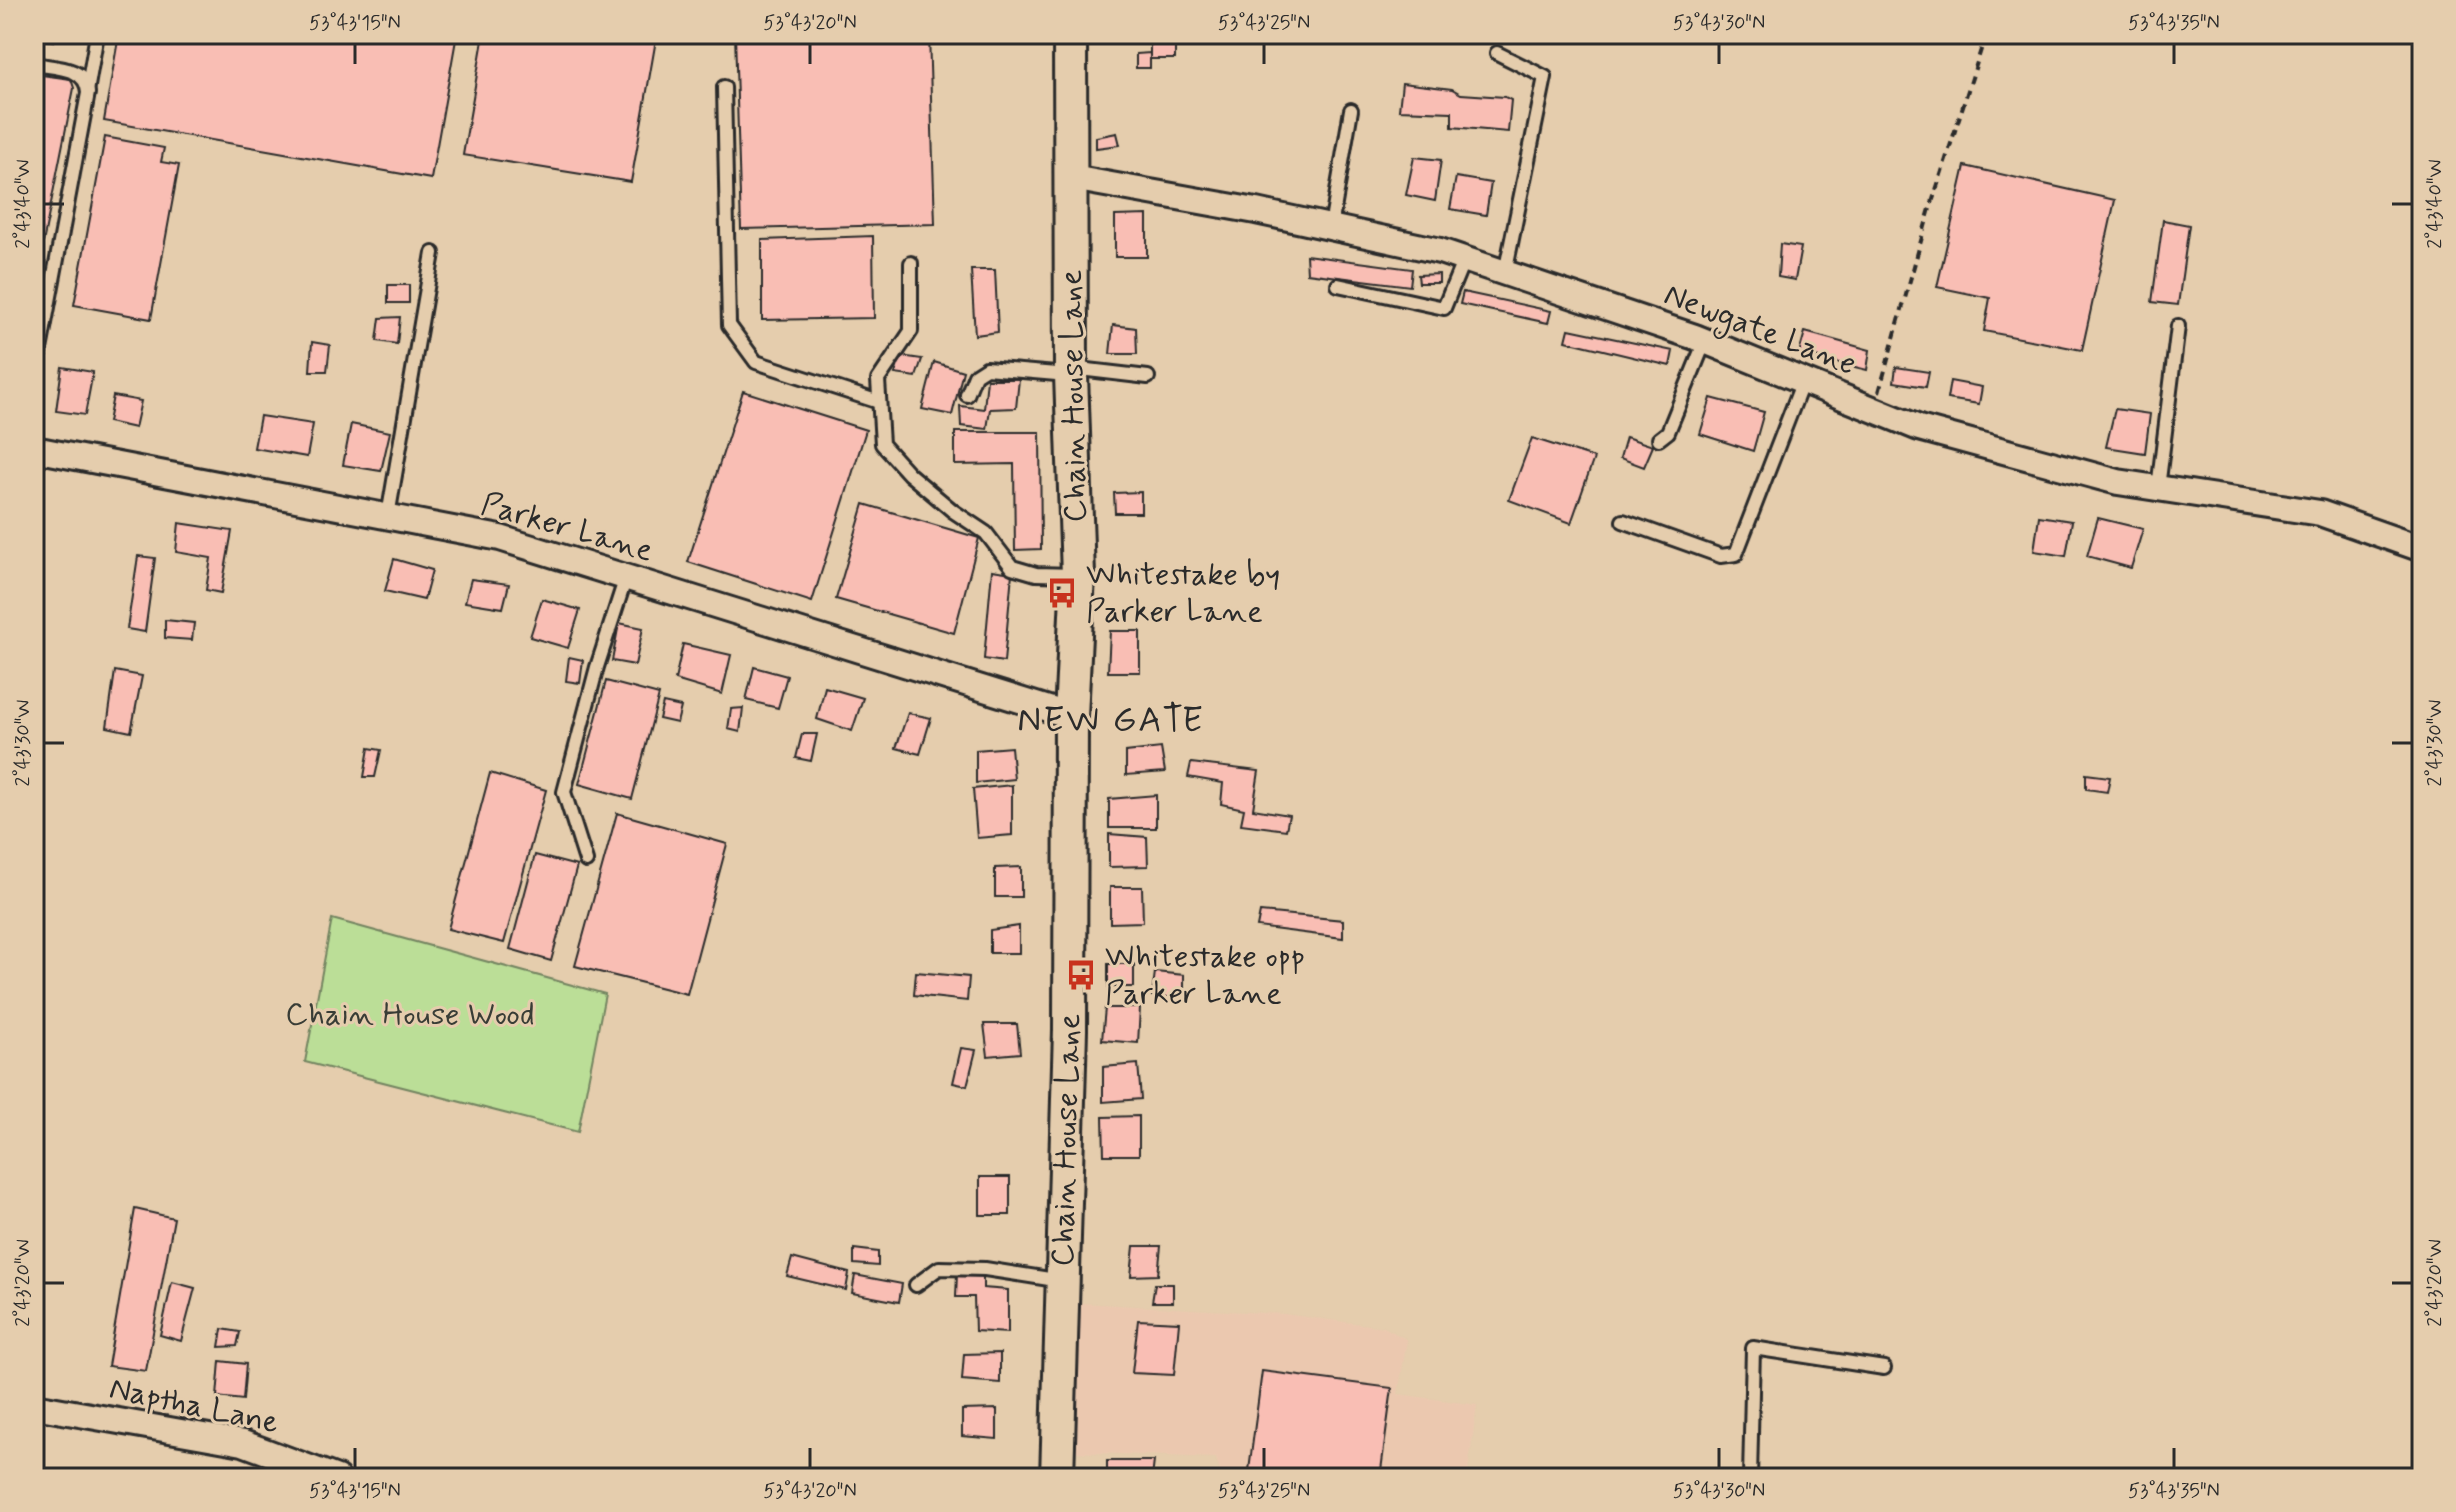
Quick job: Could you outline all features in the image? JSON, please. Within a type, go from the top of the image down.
[{"type":"street","name":"Chain House Lane","points":[[1057,1478],[1070,1030],[1071,716],[1078,575],[1071,372],[1070,34]]},
{"type":"street","name":"Newgate Lane","points":[[1072,178],[1331,227],[1464,259],[1705,341],[1919,428],[2118,482],[2320,513],[2422,549]]},
{"type":"street","name":"Parker Lane","points":[[34,449],[500,538],[1071,716]]},
{"type":"street","name":"Naptha Lane","points":[[34,1406],[243,1443],[337,1478]]},
{"type":"lane","points":[[34,382],[97,34]]},
{"type":"lane","points":[[1497,53],[1545,77],[1505,273]]},
{"type":"lane","points":[[34,64],[75,72],[88,86]]},
{"type":"lane","points":[[724,87],[729,325],[756,362],[879,402]]},
{"type":"lane","points":[[1331,227],[1351,110]]},
{"type":"lane","points":[[388,516],[433,253]]},
{"type":"lane","points":[[1338,285],[1444,308],[1464,259]]},
{"type":"lane","points":[[911,263],[911,331],[878,380],[882,444],[931,493],[986,533],[1012,567],[1036,574],[1078,575]]},
{"type":"lane","points":[[2158,488],[2178,326]]},
{"type":"lane","points":[[1659,439],[1668,432],[1705,341]]},
{"type":"lane","points":[[967,395],[975,375],[986,368],[1148,377]]},
{"type":"lane","points":[[1623,521],[1721,556],[1736,554],[1803,381]]},
{"type":"lane","points":[[586,861],[564,792],[597,667],[626,577]]},
{"type":"lane","points":[[916,1285],[939,1268],[985,1269],[1064,1281]]},
{"type":"lane","points":[[1750,1478],[1753,1348],[1884,1368]]},
{"type":"path","points":[[1874,409],[1929,212],[1986,34]]},
{"type":"shaded area","points":[[1080,1303],[1283,1314],[1384,1327],[1407,1340],[1398,1394],[1477,1405],[1467,1478],[1222,1478],[1216,1458],[1075,1452]]},
{"type":"green space","name":"Chain House Wood","points":[[332,919],[605,994],[578,1132],[305,1062]]},
{"type":"building","points":[[34,34],[56,34],[54,41],[34,37]]},
{"type":"building","points":[[119,34],[457,34],[431,179],[104,121]]},
{"type":"building","points":[[484,34],[657,34],[631,182],[463,155]]},
{"type":"building","points":[[735,34],[929,34],[935,224],[741,229]]},
{"type":"building","points":[[1150,34],[1181,34],[1181,41],[1175,41],[1175,59],[1150,59]]},
{"type":"building","points":[[1150,53],[1150,68],[1136,68],[1136,54]]},
{"type":"building","points":[[34,74],[71,79],[74,88],[34,288]]},
{"type":"building","points":[[1402,83],[1452,89],[1461,94],[1505,97],[1511,100],[1508,132],[1452,127],[1452,112],[1399,110]]},
{"type":"building","points":[[1117,133],[1120,145],[1096,148],[1096,137]]},
{"type":"building","points":[[105,137],[164,148],[161,162],[179,165],[151,319],[74,305]]},
{"type":"building","points":[[1414,157],[1441,160],[1435,201],[1406,195]]},
{"type":"building","points":[[1965,166],[2115,200],[2082,350],[1984,331],[1990,298],[1937,287]]},
{"type":"building","points":[[1456,177],[1491,183],[1486,215],[1450,209]]},
{"type":"building","points":[[1147,215],[1147,257],[1115,257],[1115,216]]},
{"type":"building","points":[[2163,220],[2189,225],[2178,305],[2152,302]]},
{"type":"building","points":[[873,236],[874,318],[762,320],[762,240]]},
{"type":"building","points":[[1780,244],[1801,247],[1795,280],[1778,277]]},
{"type":"building","points":[[1306,255],[1412,269],[1410,286],[1307,273]]},
{"type":"building","points":[[971,270],[995,270],[998,332],[975,335]]},
{"type":"building","points":[[1439,274],[1439,283],[1419,283],[1418,275]]},
{"type":"building","points":[[388,285],[409,285],[409,303],[388,303]]},
{"type":"building","points":[[1463,292],[1551,311],[1548,323],[1460,304]]},
{"type":"building","points":[[400,317],[397,344],[377,341],[380,318]]},
{"type":"building","points":[[1113,325],[1136,328],[1137,354],[1110,354]]},
{"type":"building","points":[[1569,329],[1673,351],[1670,366],[1566,341]]},
{"type":"building","points":[[1805,332],[1870,350],[1867,370],[1799,353]]},
{"type":"building","points":[[312,342],[330,345],[327,371],[310,371]]},
{"type":"building","points":[[901,356],[922,359],[916,377],[895,374]]},
{"type":"building","points":[[934,362],[963,371],[952,415],[922,409]]},
{"type":"building","points":[[62,367],[93,372],[85,415],[56,411]]},
{"type":"building","points":[[1896,367],[1929,372],[1926,387],[1894,382]]},
{"type":"building","points":[[987,379],[1019,379],[1016,408],[990,409],[987,429],[961,426],[960,406],[984,409]]},
{"type":"building","points":[[1950,381],[1982,387],[1979,404],[1947,399]]},
{"type":"building","points":[[743,391],[866,430],[812,602],[688,562]]},
{"type":"building","points":[[113,396],[141,401],[135,428],[108,422]]},
{"type":"building","points":[[1711,398],[1764,412],[1753,451],[1700,434]]},
{"type":"building","points":[[2115,409],[2150,414],[2145,453],[2106,447]]},
{"type":"building","points":[[260,416],[313,424],[307,457],[254,448]]},
{"type":"building","points":[[351,424],[390,432],[381,471],[343,465]]},
{"type":"building","points":[[955,432],[1040,432],[1041,549],[1015,550],[1014,464],[955,465]]},
{"type":"building","points":[[1626,437],[1653,446],[1644,467],[1620,458]]},
{"type":"building","points":[[1532,438],[1594,458],[1571,523],[1509,500]]},
{"type":"building","points":[[1141,492],[1141,513],[1115,513],[1114,493]]},
{"type":"building","points":[[864,504],[979,538],[954,633],[836,599]]},
{"type":"building","points":[[2039,516],[2072,521],[2066,556],[2034,551]]},
{"type":"building","points":[[2098,518],[2143,529],[2131,568],[2087,556]]},
{"type":"building","points":[[179,523],[232,531],[221,593],[206,590],[211,558],[176,552]]},
{"type":"building","points":[[138,556],[155,558],[145,632],[127,629]]},
{"type":"building","points":[[394,559],[432,570],[424,600],[385,591]]},
{"type":"building","points":[[992,570],[1012,573],[1004,662],[984,659]]},
{"type":"building","points":[[471,579],[509,584],[503,608],[465,602]]},
{"type":"building","points":[[542,599],[580,610],[568,648],[530,637]]},
{"type":"building","points":[[165,620],[194,623],[192,640],[165,638]]},
{"type":"building","points":[[619,623],[643,628],[635,665],[612,661]]},
{"type":"building","points":[[1110,631],[1140,631],[1140,672],[1108,672]]},
{"type":"building","points":[[683,644],[731,655],[722,694],[675,680]]},
{"type":"building","points":[[569,657],[583,660],[580,683],[566,681]]},
{"type":"building","points":[[754,667],[787,676],[778,708],[746,700]]},
{"type":"building","points":[[115,671],[142,676],[131,732],[107,727]]},
{"type":"building","points":[[606,681],[659,695],[632,799],[579,784]]},
{"type":"building","points":[[825,687],[863,698],[852,731],[817,719]]},
{"type":"building","points":[[663,703],[681,707],[677,723],[659,719]]},
{"type":"building","points":[[743,708],[740,732],[728,729],[731,709]]},
{"type":"building","points":[[908,713],[931,718],[920,754],[896,748]]},
{"type":"building","points":[[802,734],[817,734],[811,761],[796,758]]},
{"type":"building","points":[[1011,747],[1014,779],[976,783],[976,750]]},
{"type":"building","points":[[369,748],[381,750],[375,777],[364,777]]},
{"type":"building","points":[[1161,748],[1165,772],[1126,775],[1126,752]]},
{"type":"building","points":[[1191,763],[1259,771],[1253,809],[1289,815],[1286,830],[1241,824],[1244,809],[1221,804],[1223,783],[1188,777]]},
{"type":"building","points":[[490,773],[546,790],[504,943],[448,929]]},
{"type":"building","points":[[2086,774],[2110,777],[2107,792],[2086,789]]},
{"type":"building","points":[[1012,785],[1012,835],[977,838],[973,789]]},
{"type":"building","points":[[1156,795],[1156,828],[1109,828],[1109,799]]},
{"type":"building","points":[[617,813],[727,844],[687,994],[575,966]]},
{"type":"building","points":[[1109,834],[1147,837],[1148,866],[1109,867]]},
{"type":"building","points":[[535,855],[577,866],[551,961],[510,949]]},
{"type":"building","points":[[1021,867],[1021,897],[995,897],[995,868]]},
{"type":"building","points":[[1110,887],[1142,887],[1143,922],[1110,923]]},
{"type":"building","points":[[1260,912],[1343,920],[1343,938],[1257,927]]},
{"type":"building","points":[[1019,926],[1019,953],[990,953],[990,930]]},
{"type":"building","points":[[1108,964],[1134,964],[1134,987],[1108,987]]},
{"type":"building","points":[[916,972],[969,977],[967,1001],[914,995]]},
{"type":"building","points":[[1155,972],[1184,975],[1184,998],[1152,996]]},
{"type":"building","points":[[1105,1008],[1140,1008],[1138,1043],[1102,1040]]},
{"type":"building","points":[[984,1024],[1017,1024],[1020,1053],[988,1056]]},
{"type":"building","points":[[961,1048],[976,1050],[967,1086],[953,1083]]},
{"type":"building","points":[[1138,1064],[1141,1099],[1103,1102],[1103,1067]]},
{"type":"building","points":[[1139,1116],[1139,1155],[1104,1155],[1103,1117]]},
{"type":"building","points":[[980,1177],[1010,1177],[1010,1215],[980,1215]]},
{"type":"building","points":[[135,1209],[174,1218],[146,1371],[108,1366]]},
{"type":"building","points":[[1134,1246],[1161,1246],[1158,1275],[1131,1276]]},
{"type":"building","points":[[854,1249],[878,1252],[878,1266],[854,1264]]},
{"type":"building","points":[[792,1258],[849,1273],[846,1290],[787,1276]]},
{"type":"building","points":[[957,1274],[983,1274],[983,1288],[1008,1290],[1008,1333],[975,1331],[974,1297],[956,1297]]},
{"type":"building","points":[[855,1275],[902,1284],[899,1302],[852,1293]]},
{"type":"building","points":[[172,1282],[195,1288],[181,1341],[160,1335]]},
{"type":"building","points":[[1155,1284],[1173,1284],[1173,1302],[1152,1302]]},
{"type":"building","points":[[1138,1320],[1179,1322],[1174,1375],[1132,1373]]},
{"type":"building","points":[[222,1329],[240,1332],[237,1346],[219,1347]]},
{"type":"building","points":[[1000,1353],[1000,1383],[962,1380],[964,1354]]},
{"type":"building","points":[[220,1361],[246,1364],[243,1400],[217,1397]]},
{"type":"building","points":[[1262,1371],[1392,1388],[1380,1478],[1248,1478]]},
{"type":"building","points":[[997,1409],[997,1439],[962,1436],[962,1410]]},
{"type":"building","points":[[1107,1461],[1154,1461],[1152,1478],[1107,1478]]},
{"type":"place","name":"Whitestake by Parker Lane","points":[[1062,593]]},
{"type":"place","name":"Whitestake opp Parker Lane","points":[[1081,975]]},
{"type":"district","name":"NEW GATE","points":[[1111,721]]}]
